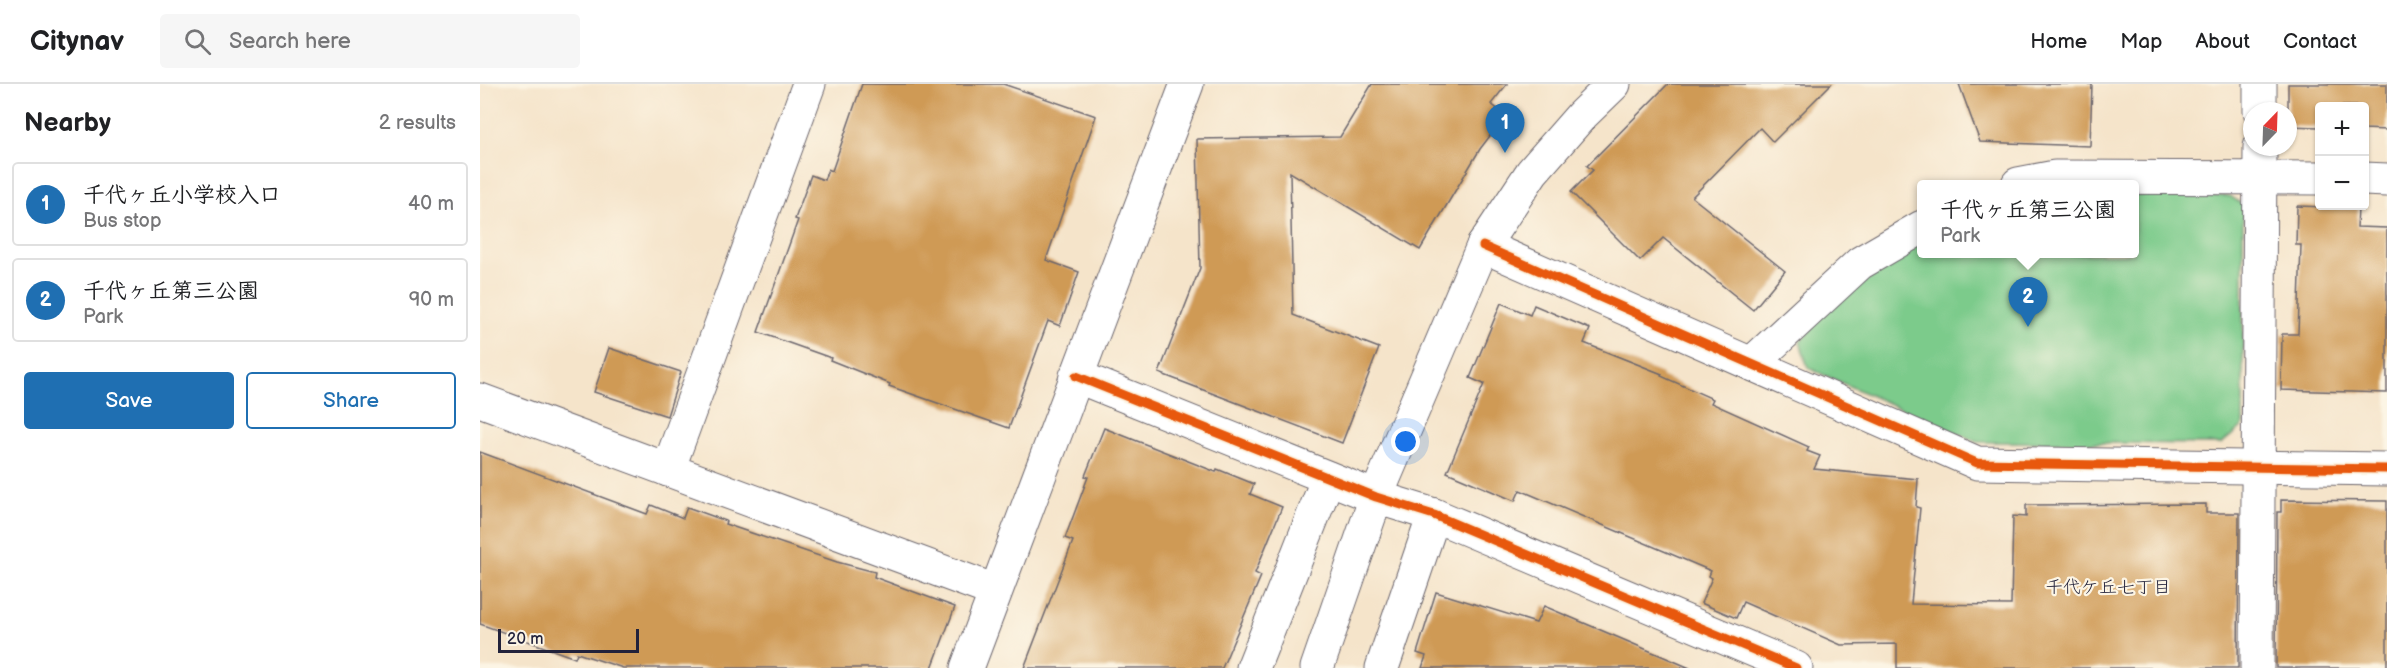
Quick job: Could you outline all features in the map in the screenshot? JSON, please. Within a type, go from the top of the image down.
[{"type":"street","points":[[668,470],[809,84]]},
{"type":"street","points":[[967,668],[1187,84]]},
{"type":"street","points":[[1317,668],[1377,497],[1483,246],[1532,172],[1581,116],[1614,84]]},
{"type":"street","points":[[2260,84],[2260,102]]},
{"type":"street","points":[[2257,668],[2260,162]]},
{"type":"street","points":[[2039,180],[2260,162],[2315,177]]},
{"type":"street","points":[[2369,179],[2387,180]]},
{"type":"street","points":[[1750,364],[1860,263],[1917,230]]},
{"type":"street","points":[[1483,246],[1977,463],[2387,469]]},
{"type":"street","points":[[1076,376],[1328,478],[1434,515],[1796,668]]},
{"type":"street","points":[[480,400],[995,591]]},
{"type":"street","points":[[1253,668],[1328,478]]},
{"type":"street","points":[[1382,668],[1434,515]]},
{"type":"green space","points":[[2139,195],[2230,196],[2243,205],[2243,426],[2221,444],[1977,442],[1808,368],[1800,342],[1825,312],[1848,291],[1917,243],[1917,258],[2139,258]]},
{"type":"building","points":[[862,84],[1003,84],[1096,116],[1046,260],[1079,272],[1060,326],[1048,321],[1009,428],[889,386],[890,384],[830,360],[831,358],[758,332],[798,220],[795,219],[811,175],[824,180],[828,169],[832,171]]},
{"type":"building","points":[[1372,84],[1507,84],[1491,104],[1506,115],[1480,149],[1420,250],[1290,172],[1293,315],[1379,348],[1342,443],[1159,373],[1200,268],[1197,139],[1340,137]]},
{"type":"building","points":[[1668,84],[1831,84],[1773,142],[1760,128],[1692,197],[1785,271],[1753,310],[1663,238],[1640,261],[1571,192],[1593,170],[1587,166]]},
{"type":"building","points":[[1959,84],[2092,84],[2090,146],[1980,142]]},
{"type":"building","points":[[2288,84],[2387,84],[2387,130],[2369,129],[2369,102],[2315,102],[2315,127],[2297,126],[2297,102],[2288,102]]},
{"type":"building","points":[[2297,206],[2315,207],[2315,210],[2358,210],[2357,227],[2387,228],[2387,393],[2281,390],[2282,334],[2298,334],[2301,245],[2296,245]]},
{"type":"building","points":[[1501,303],[1530,315],[1534,305],[1590,329],[1584,343],[1662,374],[1661,376],[1713,399],[1711,403],[1809,447],[1807,451],[1820,456],[1814,469],[1918,479],[1916,507],[1920,508],[1911,604],[2011,605],[2013,516],[2026,517],[2026,505],[2206,504],[2206,513],[2239,513],[2238,668],[1897,668],[1897,644],[1841,645],[1743,602],[1736,618],[1701,603],[1712,578],[1709,576],[1711,571],[1520,490],[1515,501],[1447,472],[1484,384],[1470,378]]},
{"type":"building","points":[[609,348],[681,372],[667,416],[594,392]]},
{"type":"building","points":[[1104,428],[1216,472],[1217,469],[1254,484],[1250,494],[1282,507],[1255,573],[1261,576],[1222,668],[1024,668],[1073,541],[1065,538],[1088,477],[1085,476]]},
{"type":"building","points":[[480,452],[647,514],[651,505],[683,518],[687,507],[726,521],[725,524],[837,562],[875,572],[874,577],[955,607],[932,668],[623,668],[577,653],[575,658],[480,624]]},
{"type":"building","points":[[2281,500],[2387,501],[2387,668],[2276,668],[2277,512],[2281,512]]},
{"type":"building","points":[[1436,592],[1536,623],[1544,606],[1690,668],[1422,668],[1426,656],[1417,653]]},
{"type":"cycle path","points":[[1483,246],[1977,463],[2387,469]]},
{"type":"cycle path","points":[[1076,376],[1376,497],[1434,515],[1796,668]]},
{"type":"place","name":"千代ヶ丘小学校入口","points":[[1505,153]]},
{"type":"place","name":"千代ヶ丘第三公園","points":[[2028,327]]},
{"type":"district","name":"千代ケ丘七丁目","points":[[2108,587]]}]
